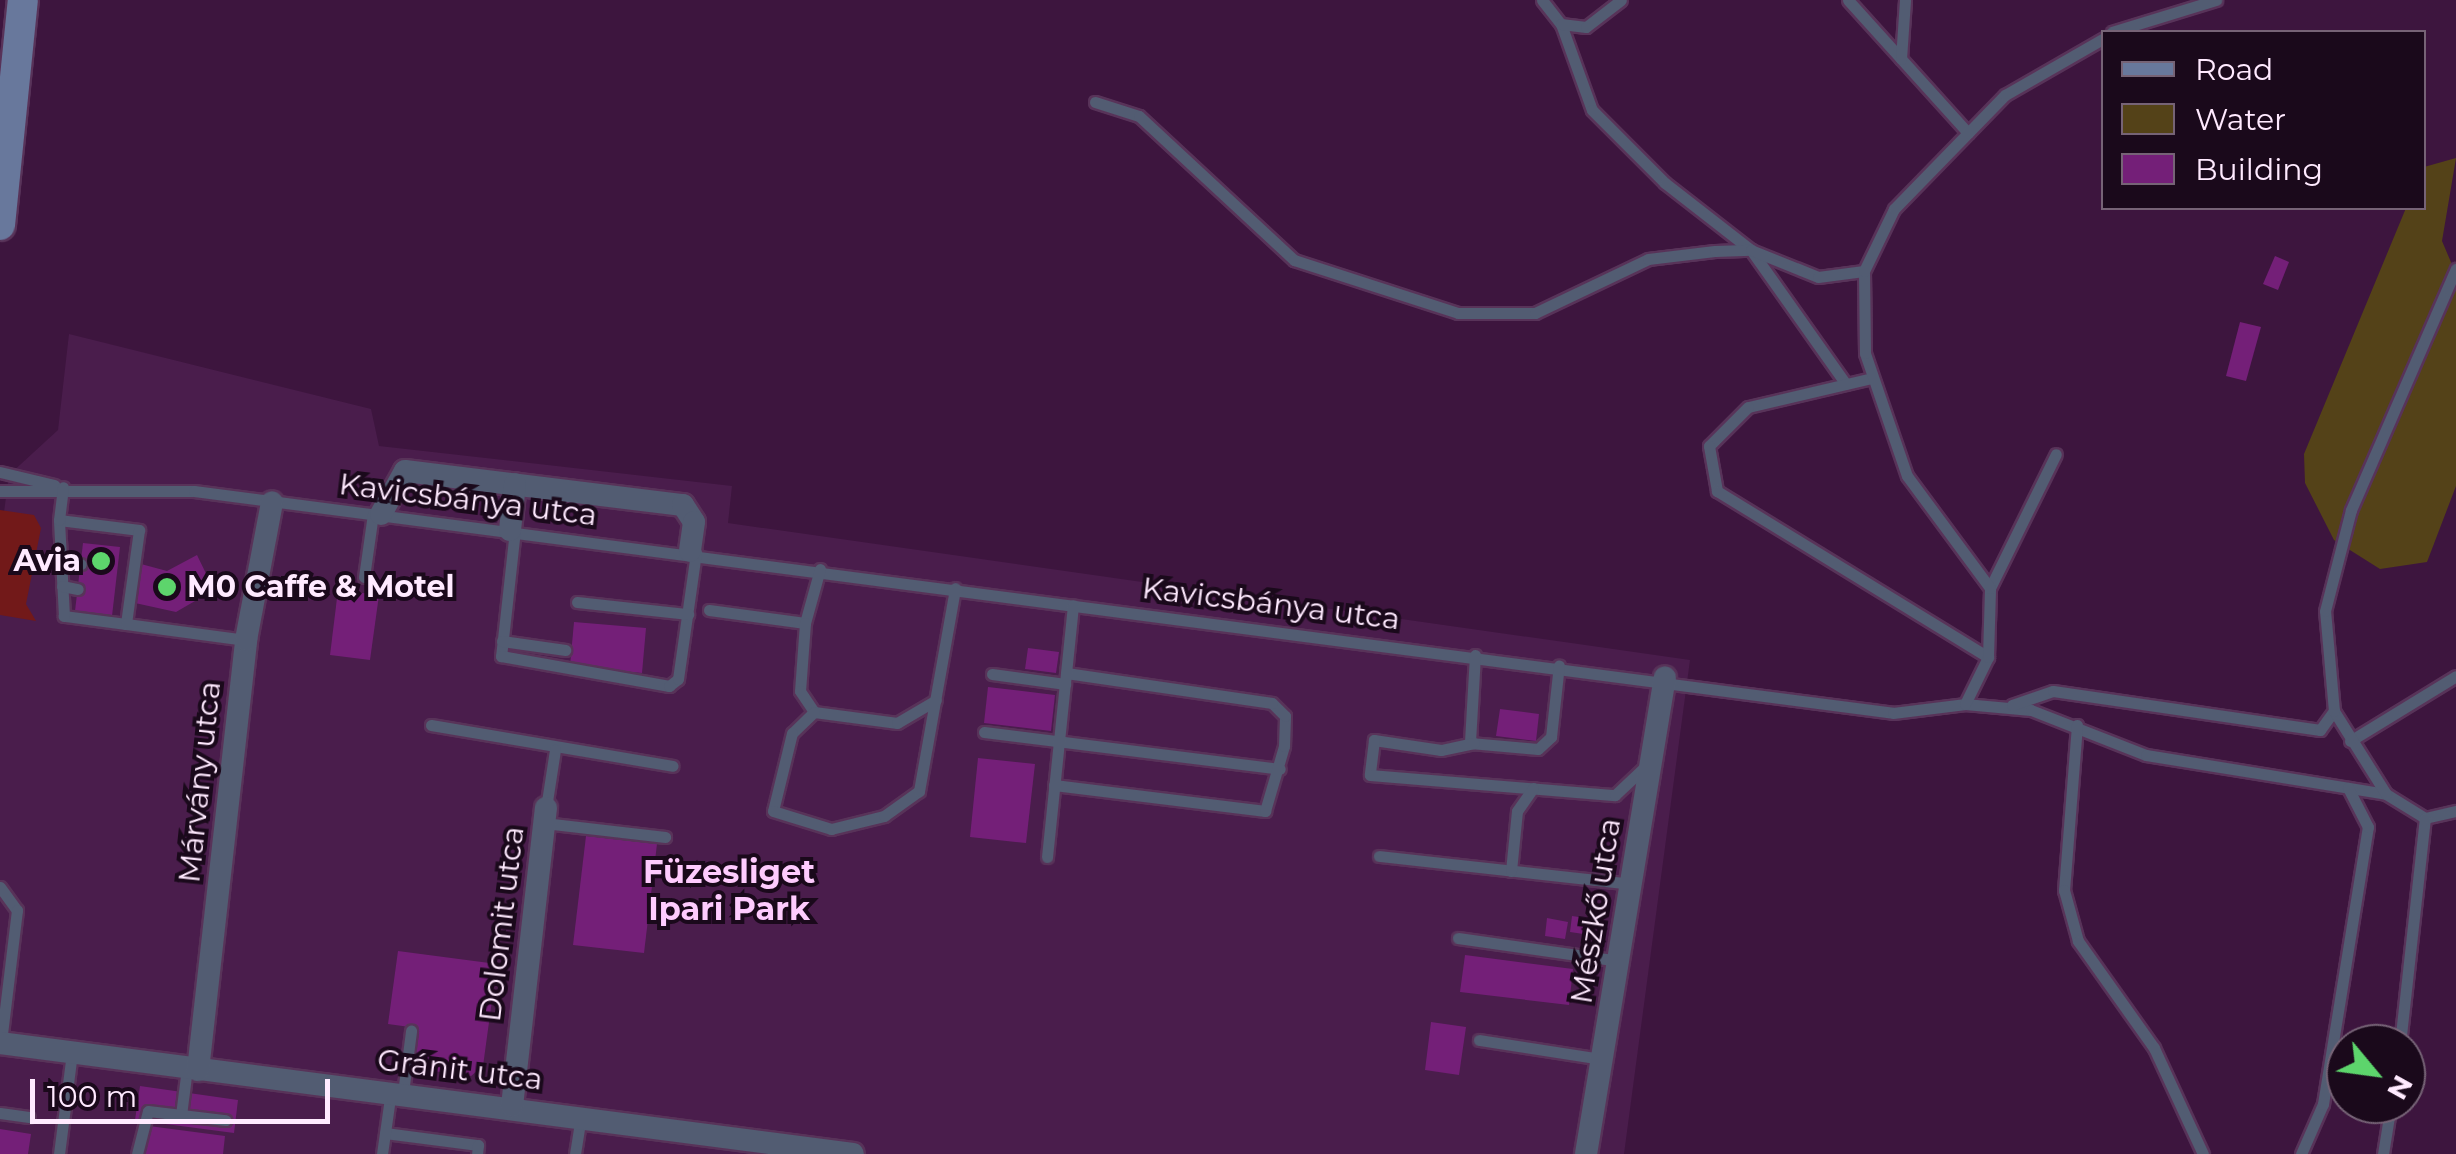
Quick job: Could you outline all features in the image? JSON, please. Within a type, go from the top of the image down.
[{"type":"main road","points":[[0,225],[23,0]]},
{"type":"street","points":[[377,514],[405,471],[515,484],[683,505],[694,522],[693,552]]},
{"type":"street","points":[[512,530],[515,484]]},
{"type":"street","name":"Márvány utca","points":[[192,1069],[246,640],[272,502]]},
{"type":"street","name":"Mészkő utca","points":[[1586,1154],[1664,678]]},
{"type":"street","name":"Dolomit utca","points":[[512,1106],[545,815]]},
{"type":"street","name":"Gránit utca","points":[[0,1043],[512,1106],[853,1154]]},
{"type":"lane","points":[[1542,0],[1561,24],[1592,110],[1664,184],[1750,250],[1818,277],[1864,271]]},
{"type":"lane","points":[[1561,24],[1586,27],[1621,0]]},
{"type":"lane","points":[[1848,0],[1968,133]]},
{"type":"lane","points":[[1901,58],[1905,0]]},
{"type":"lane","points":[[2118,30],[2216,0]]},
{"type":"lane","points":[[1990,588],[1907,476],[1872,378],[1864,271],[1894,209],[2005,95],[2101,40]]},
{"type":"lane","points":[[1095,102],[1138,116],[1294,260],[1458,313],[1535,313],[1648,258],[1750,250]]},
{"type":"lane","points":[[1750,250],[1846,384]]},
{"type":"lane","points":[[2386,794],[2334,712],[2325,611],[2350,510],[2456,269]]},
{"type":"lane","points":[[1872,378],[1748,407],[1709,446],[1717,491],[1988,656]]},
{"type":"lane","points":[[1964,704],[1988,656],[1990,588],[2056,454]]},
{"type":"lane","name":"Kavicsbánya utca","points":[[0,472],[63,487]]},
{"type":"lane","points":[[63,487],[59,520],[64,616],[246,640]]},
{"type":"lane","name":"Kavicsbánya utca","points":[[0,490],[63,487],[377,514],[1664,678],[1894,714],[1964,704],[2005,708],[2077,725],[2146,755],[2386,794],[2426,818]]},
{"type":"lane","points":[[364,577],[377,514]]},
{"type":"lane","points":[[59,520],[140,530],[126,624]]},
{"type":"lane","points":[[512,530],[502,641],[512,664],[669,686],[678,679],[693,552]]},
{"type":"lane","points":[[61,561],[80,564]]},
{"type":"lane","points":[[820,569],[804,623],[800,691],[814,712],[897,723],[936,700]]},
{"type":"lane","points":[[117,570],[133,572]]},
{"type":"lane","points":[[62,586],[78,590]]},
{"type":"lane","points":[[814,712],[792,733],[773,811],[831,830],[884,816],[919,791],[955,588]]},
{"type":"lane","points":[[114,596],[129,598]]},
{"type":"lane","points":[[578,602],[688,614]]},
{"type":"lane","points":[[1047,857],[1073,605]]},
{"type":"lane","points":[[709,610],[804,623]]},
{"type":"lane","points":[[502,641],[565,650]]},
{"type":"lane","points":[[1474,743],[1476,655]]},
{"type":"lane","points":[[1559,665],[1551,737],[1538,749],[1474,743],[1440,750],[1374,740],[1370,775],[1615,795],[1651,762]]},
{"type":"lane","points":[[992,674],[1272,703],[1285,716],[1280,769],[1265,811],[1054,785]]},
{"type":"lane","points":[[2350,740],[2456,676]]},
{"type":"lane","points":[[2005,708],[2053,691],[2320,730],[2334,712]]},
{"type":"lane","points":[[2077,725],[2064,890],[2078,941],[2154,1048],[2203,1154]]},
{"type":"lane","points":[[431,726],[508,732],[520,746],[673,766]]},
{"type":"lane","points":[[984,732],[1280,769]]},
{"type":"lane","points":[[555,750],[545,815],[665,837]]},
{"type":"lane","points":[[1510,871],[1517,811],[1534,788]]},
{"type":"lane","points":[[2300,1154],[2323,1104],[2368,827],[2348,788]]},
{"type":"lane","points":[[2402,1024],[2426,818],[2456,811]]},
{"type":"lane","points":[[1379,856],[1631,884]]},
{"type":"lane","points":[[0,887],[15,901],[16,922],[6,953],[0,1043]]},
{"type":"lane","points":[[0,920],[16,922]]},
{"type":"lane","points":[[1458,938],[1618,960]]},
{"type":"lane","points":[[382,1154],[410,1031]]},
{"type":"lane","points":[[1479,1040],[1602,1059]]},
{"type":"lane","points":[[59,1154],[72,1053]]},
{"type":"lane","points":[[181,1115],[192,1069]]},
{"type":"lane","points":[[137,1154],[148,1111],[225,1120]]},
{"type":"lane","points":[[0,1114],[28,1117]]},
{"type":"lane","points":[[576,1154],[580,1116]]},
{"type":"lane","points":[[2383,1154],[2388,1124]]},
{"type":"lane","points":[[385,1133],[478,1145],[477,1154]]},
{"type":"shaded area","points":[[69,334],[371,409],[379,446],[732,486],[728,523],[1690,660],[1624,1154],[0,1154],[0,542],[9,475],[58,430]]},
{"type":"shaded area","points":[[0,510],[34,515],[41,528],[26,604],[36,621],[0,615]]},
{"type":"water","points":[[2456,158],[2442,241],[2456,274],[2456,486],[2427,562],[2380,569],[2334,540],[2305,483],[2304,454],[2405,210],[2426,210],[2426,166]]},
{"type":"building","points":[[2275,256],[2289,262],[2278,290],[2263,284]]},
{"type":"building","points":[[2240,322],[2261,327],[2246,381],[2226,376]]},
{"type":"building","points":[[83,543],[120,547],[112,616],[75,611]]},
{"type":"building","points":[[197,555],[214,590],[176,612],[135,603],[141,564],[167,571]]},
{"type":"building","points":[[338,590],[379,595],[370,660],[330,655]]},
{"type":"building","points":[[574,622],[646,628],[642,673],[570,666]]},
{"type":"building","points":[[1028,648],[1059,652],[1056,673],[1025,669]]},
{"type":"building","points":[[988,687],[1055,695],[1051,731],[984,723]]},
{"type":"building","points":[[1500,709],[1539,714],[1536,741],[1496,736]]},
{"type":"building","points":[[978,758],[1035,764],[1026,843],[970,837]]},
{"type":"building","points":[[586,836],[657,844],[644,953],[573,945]]},
{"type":"building","points":[[1572,916],[1593,919],[1590,935],[1570,932]]},
{"type":"building","points":[[1547,918],[1568,922],[1565,939],[1545,936]]},
{"type":"building","points":[[398,951],[497,964],[483,1066],[471,1076],[411,1068],[417,1028],[388,1024]]},
{"type":"building","points":[[1465,955],[1573,969],[1569,1005],[1460,992]]},
{"type":"building","points":[[1431,1022],[1466,1027],[1459,1075],[1425,1070]]},
{"type":"building","points":[[140,1086],[238,1100],[234,1133],[135,1120]]},
{"type":"building","points":[[149,1126],[225,1136],[223,1154],[145,1154]]},
{"type":"building","points":[[0,1129],[31,1134],[28,1154],[0,1154]]},
{"type":"place","name":"Avia","points":[[101,561]]},
{"type":"place","name":"M0 Caffe & Motel","points":[[167,587]]},
{"type":"district","name":"Füzesliget Ipari Park","points":[[729,892]]}]
